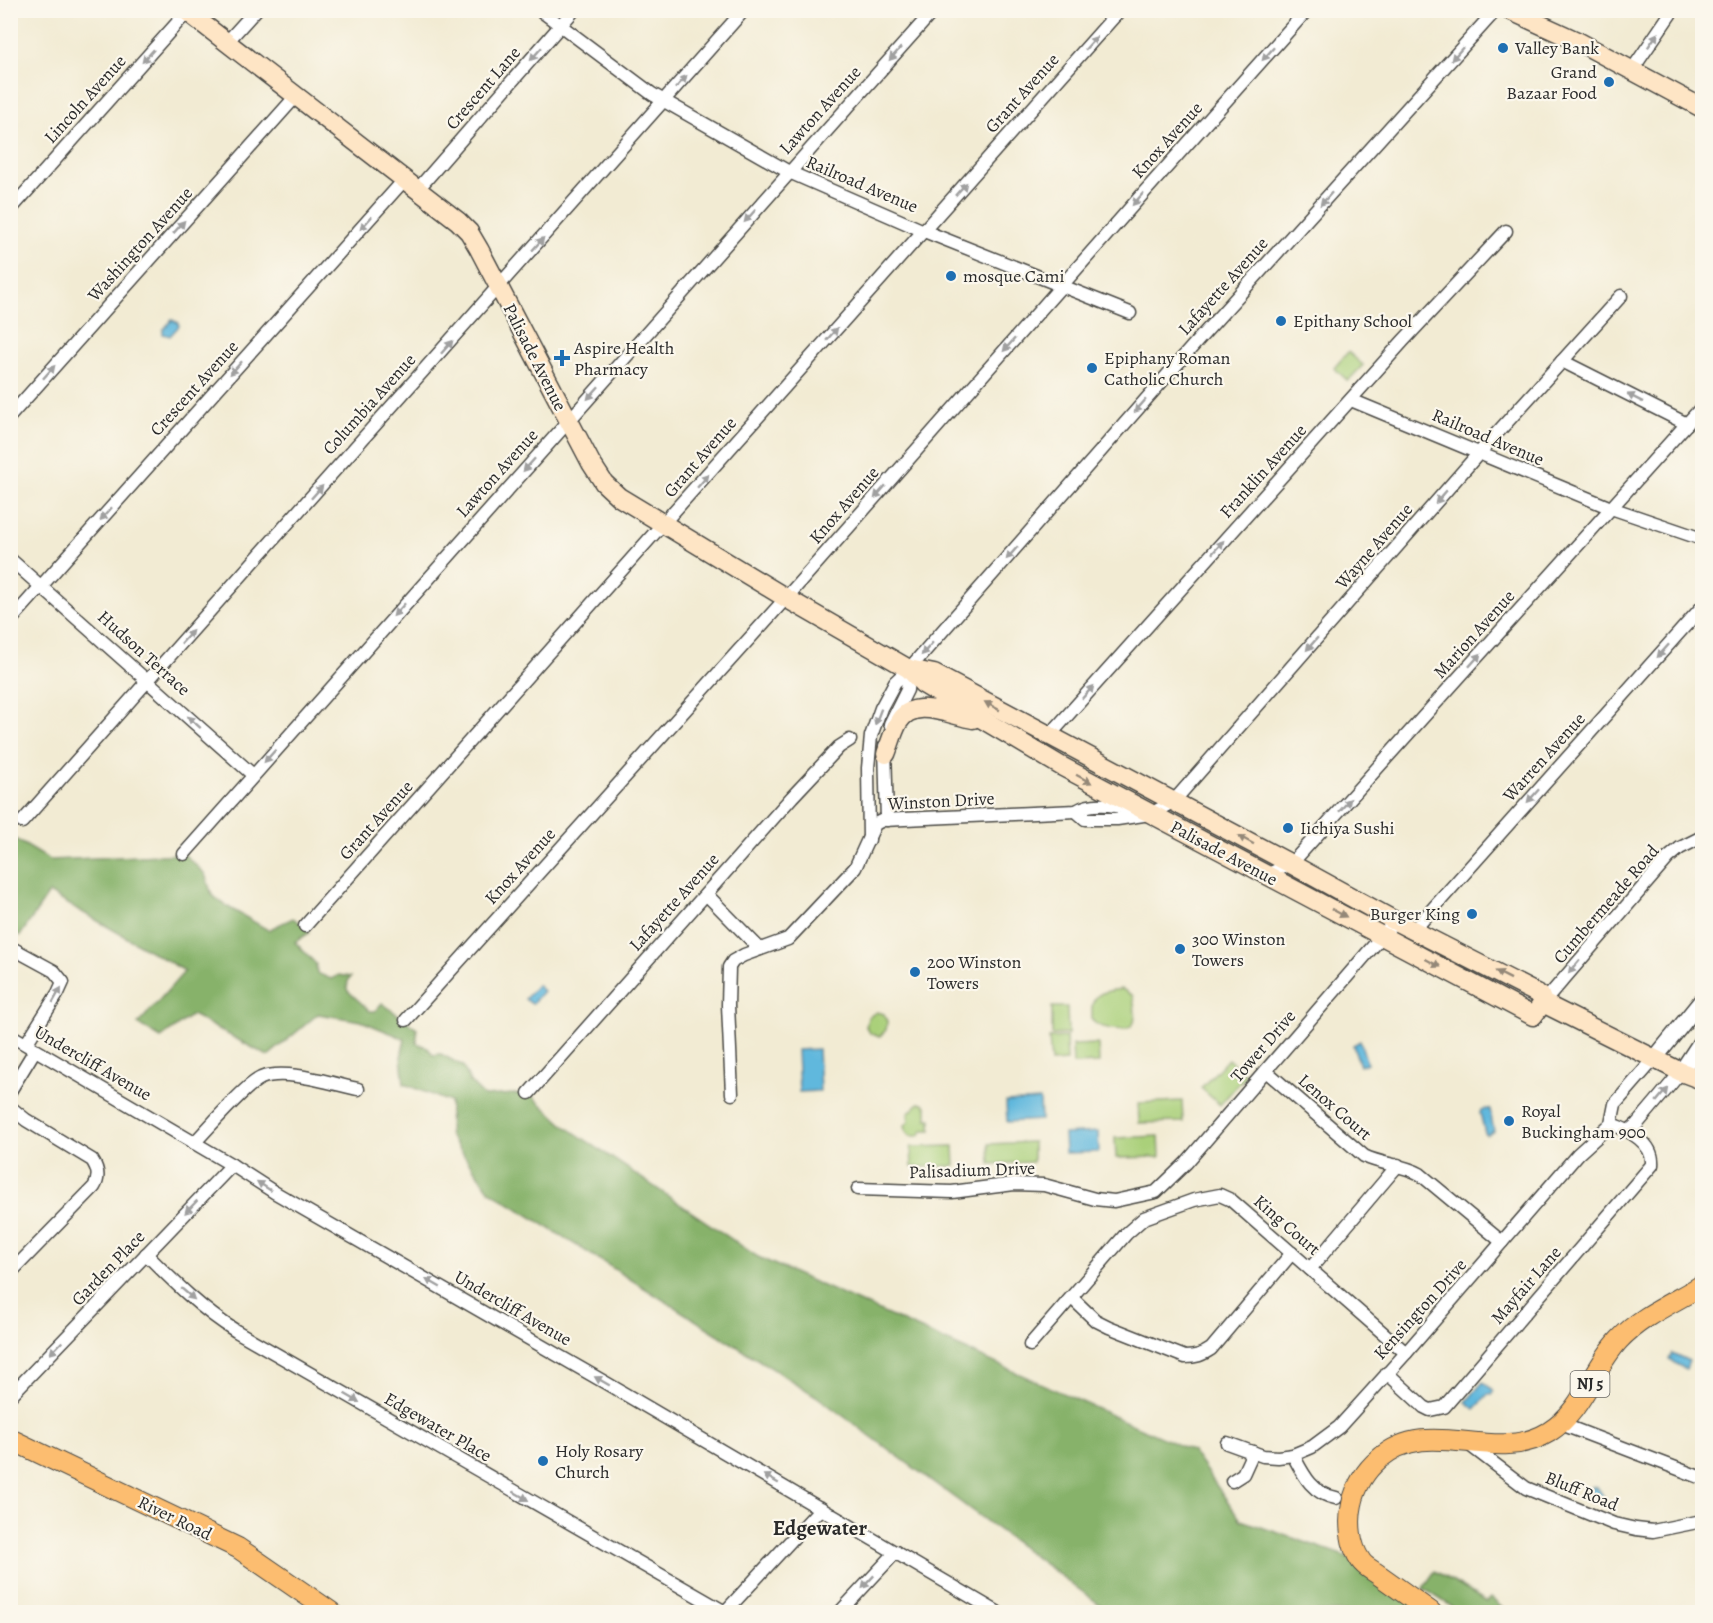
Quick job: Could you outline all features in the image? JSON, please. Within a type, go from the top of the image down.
[{"type":"main road","points":[[1509,10],[1579,42],[1702,108]]},
{"type":"main road","name":"Palisade Avenue","points":[[186,11],[444,208],[469,232],[568,421],[604,483],[619,497],[909,669],[923,684],[986,723],[1150,814],[1533,1016],[1543,1003]]},
{"type":"main road","name":"Palisade Avenue","points":[[909,669],[934,674],[1395,921],[1540,995],[1543,1003],[1681,1072],[1702,1080]]},
{"type":"main road","points":[[886,754],[898,722],[909,710],[919,708],[986,723],[1009,724],[1036,740],[1049,736]]},
{"type":"main road","name":"NJ 5","points":[[1431,1612],[1362,1562],[1354,1546],[1350,1527],[1350,1511],[1354,1495],[1371,1467],[1385,1454],[1412,1442],[1428,1439],[1497,1446],[1516,1445],[1532,1440],[1561,1424],[1579,1404],[1608,1353],[1620,1339],[1635,1326],[1702,1286]]},
{"type":"main road","name":"River Road","points":[[10,1439],[238,1548],[319,1609]]},
{"type":"street","points":[[228,42],[256,10]]},
{"type":"street","name":"Railroad Avenue","points":[[540,10],[652,94],[789,172],[924,231],[1130,313]]},
{"type":"street","name":"Crescent Lane","points":[[412,184],[574,10]]},
{"type":"street","name":"Columbia Avenue","points":[[22,822],[744,10]]},
{"type":"street","name":"Lawton Avenue","points":[[184,854],[934,10]]},
{"type":"street","name":"Grant Avenue","points":[[305,926],[1120,10]]},
{"type":"street","name":"Knox Avenue","points":[[406,1020],[786,598],[1307,10]]},
{"type":"street","name":"Lafayette Avenue","points":[[869,840],[868,768],[871,736],[881,708],[895,682],[909,669],[1200,338],[1496,10]]},
{"type":"street","points":[[1632,70],[1673,10]]},
{"type":"street","name":"Lincoln Avenue","points":[[10,210],[186,11]]},
{"type":"street","name":"Washington Avenue","points":[[10,416],[297,95]]},
{"type":"street","name":"Crescent Avenue","points":[[10,621],[412,184]]},
{"type":"street","name":"Franklin Avenue","points":[[1049,736],[1402,341],[1506,231]]},
{"type":"street","name":"Wayne Avenue","points":[[1150,814],[1173,802],[1479,453],[1621,296]]},
{"type":"street","points":[[1562,361],[1687,424]]},
{"type":"street","name":"Railroad Avenue","points":[[1351,400],[1611,508],[1702,539]]},
{"type":"street","name":"Marion Avenue","points":[[1266,875],[1291,864],[1702,407]]},
{"type":"street","name":"Hudson Terrace","points":[[10,559],[254,775]]},
{"type":"street","name":"Warren Avenue","points":[[1413,930],[1702,607]]},
{"type":"street","points":[[887,820],[885,743],[888,729],[907,690],[909,669]]},
{"type":"street","name":"Lafayette Avenue","points":[[529,1093],[792,797],[839,747],[850,740]]},
{"type":"street","name":"Winston Drive","points":[[732,1094],[728,1005],[729,967],[733,961],[788,939],[855,868],[875,824],[887,820],[1076,812],[1085,806],[1114,805],[1150,814]]},
{"type":"street","name":"Cumbermeade Road","points":[[1543,1003],[1668,858],[1680,848],[1702,837]]},
{"type":"street","points":[[706,894],[760,949]]},
{"type":"street","name":"Tower Drive","points":[[1156,1192],[1186,1163],[1395,921]]},
{"type":"street","points":[[10,947],[54,971],[63,982],[10,1091]]},
{"type":"street","points":[[1655,1058],[1702,1000]]},
{"type":"street","name":"Undercliff Avenue","points":[[10,1035],[274,1192],[997,1612]]},
{"type":"street","points":[[1611,1124],[1630,1130],[1637,1124],[1681,1072],[1702,1040]]},
{"type":"street","name":"Kensington Drive","points":[[1227,1443],[1263,1456],[1293,1455],[1312,1448],[1339,1427],[1578,1154],[1611,1124],[1613,1107],[1655,1058]]},
{"type":"street","name":"Lenox Court","points":[[1266,1071],[1364,1156],[1375,1161],[1408,1167],[1420,1174],[1502,1242]]},
{"type":"street","points":[[194,1143],[262,1077],[294,1076],[358,1089]]},
{"type":"street","points":[[10,1107],[26,1120],[92,1160],[97,1168],[98,1176],[94,1187],[10,1273]]},
{"type":"street","name":"Mayfair Lane","points":[[1387,1373],[1424,1407],[1430,1410],[1444,1407],[1649,1171],[1653,1157],[1650,1150],[1630,1130]]},
{"type":"street","name":"Garden Place","points":[[10,1396],[232,1165]]},
{"type":"street","points":[[1310,1269],[1398,1165]]},
{"type":"street","name":"Palisadium Drive","points":[[858,1189],[952,1192],[1014,1184],[1044,1185],[1095,1199],[1114,1201],[1156,1192]]},
{"type":"street","name":"King Court","points":[[1072,1298],[1126,1234],[1144,1218],[1194,1200],[1220,1196],[1231,1200],[1406,1353]]},
{"type":"street","name":"Edgewater Place","points":[[146,1254],[183,1290],[217,1319],[236,1331],[726,1612]]},
{"type":"street","points":[[1030,1344],[1072,1298],[1095,1320],[1109,1327],[1185,1357],[1204,1354],[1292,1254]]},
{"type":"street","points":[[1561,1424],[1702,1478]]},
{"type":"street","name":"Bluff Road","points":[[1464,1441],[1526,1488],[1614,1524],[1653,1530],[1702,1521]]},
{"type":"street","points":[[1232,1481],[1243,1474],[1253,1452]]},
{"type":"street","points":[[1293,1455],[1305,1478],[1314,1488],[1325,1496],[1336,1498]]},
{"type":"street","points":[[726,1612],[821,1509]]},
{"type":"street","points":[[840,1612],[896,1552]]},
{"type":"green space","points":[[1348,352],[1363,365],[1348,381],[1334,368]]},
{"type":"green space","points":[[10,836],[50,860],[184,854],[205,874],[212,895],[228,907],[268,930],[293,918],[305,926],[309,933],[295,942],[316,964],[317,973],[331,979],[339,975],[351,977],[347,990],[370,1011],[375,1011],[382,1003],[417,1029],[417,1043],[428,1048],[433,1055],[441,1054],[463,1066],[470,1082],[484,1096],[529,1093],[565,1126],[758,1257],[1192,1451],[1241,1520],[1362,1562],[1431,1612],[1110,1612],[816,1396],[490,1191],[449,1135],[450,1102],[404,1084],[401,1057],[405,1039],[361,1021],[318,1014],[268,1056],[192,1015],[161,1038],[138,1024],[185,971],[49,893],[20,936],[11,931]]},
{"type":"green space","points":[[1122,989],[1133,996],[1135,1014],[1133,1024],[1126,1029],[1120,1029],[1103,1027],[1095,1023],[1092,1019],[1092,1007],[1096,997],[1104,992]]},
{"type":"green space","points":[[1052,1007],[1067,1007],[1068,1034],[1052,1035]]},
{"type":"green space","points":[[876,1012],[884,1014],[887,1021],[886,1030],[879,1037],[870,1033],[866,1027],[868,1018]]},
{"type":"green space","points":[[1066,1037],[1067,1061],[1051,1062],[1049,1038]]},
{"type":"green space","points":[[1098,1044],[1099,1063],[1073,1064],[1072,1045]]},
{"type":"green space","points":[[1228,1059],[1246,1075],[1220,1105],[1201,1088]]},
{"type":"green space","points":[[1182,1101],[1183,1122],[1139,1123],[1138,1103]]},
{"type":"green space","points":[[919,1103],[924,1103],[927,1108],[927,1119],[931,1119],[931,1130],[923,1130],[919,1136],[910,1136],[905,1125],[909,1122],[908,1114]]},
{"type":"green space","points":[[1159,1136],[1160,1157],[1116,1158],[1115,1138]]},
{"type":"green space","points":[[1033,1142],[1033,1162],[990,1164],[989,1144]]},
{"type":"green space","points":[[954,1146],[955,1166],[912,1167],[911,1147]]},
{"type":"green space","points":[[1435,1571],[1487,1602],[1491,1598],[1507,1612],[1460,1612],[1423,1588]]},
{"type":"water","points":[[172,320],[179,323],[179,326],[170,336],[163,334],[163,330]]},
{"type":"water","points":[[537,985],[543,991],[532,1004],[525,999]]},
{"type":"water","points":[[1360,1041],[1367,1063],[1360,1066],[1353,1045]]},
{"type":"water","points":[[818,1049],[820,1091],[799,1092],[797,1050]]},
{"type":"water","points":[[1040,1100],[1041,1120],[1007,1122],[1006,1102]]},
{"type":"water","points":[[1481,1110],[1490,1110],[1494,1131],[1487,1135],[1480,1113]]},
{"type":"water","points":[[1098,1132],[1099,1152],[1065,1153],[1064,1134]]},
{"type":"water","points":[[1672,1353],[1689,1361],[1686,1369],[1669,1360]]},
{"type":"water","points":[[1483,1382],[1494,1391],[1475,1409],[1466,1402]]},
{"type":"water","points":[[1592,1486],[1597,1487],[1604,1497],[1602,1503],[1594,1500],[1590,1491]]},
{"type":"place","name":"Valley Bank","points":[[1503,48]]},
{"type":"place","name":"Grand Bazaar Food","points":[[1609,82]]},
{"type":"place","name":"mosque Cami","points":[[951,276]]},
{"type":"place","name":"Epithany School","points":[[1281,321]]},
{"type":"place","name":"Aspire Health Pharmacy","points":[[562,358]]},
{"type":"place","name":"Epiphany Roman Catholic Church","points":[[1092,368]]},
{"type":"place","name":"Iichiya Sushi","points":[[1288,828]]},
{"type":"place","name":"Burger King","points":[[1472,914]]},
{"type":"place","name":"300 Winston Towers","points":[[1180,949]]},
{"type":"place","name":"200 Winston Towers","points":[[915,972]]},
{"type":"place","name":"Royal Buckingham 900","points":[[1509,1121]]},
{"type":"place","name":"Holy Rosary Church","points":[[543,1461]]},
{"type":"district","name":"Edgewater","points":[[820,1528]]}]
